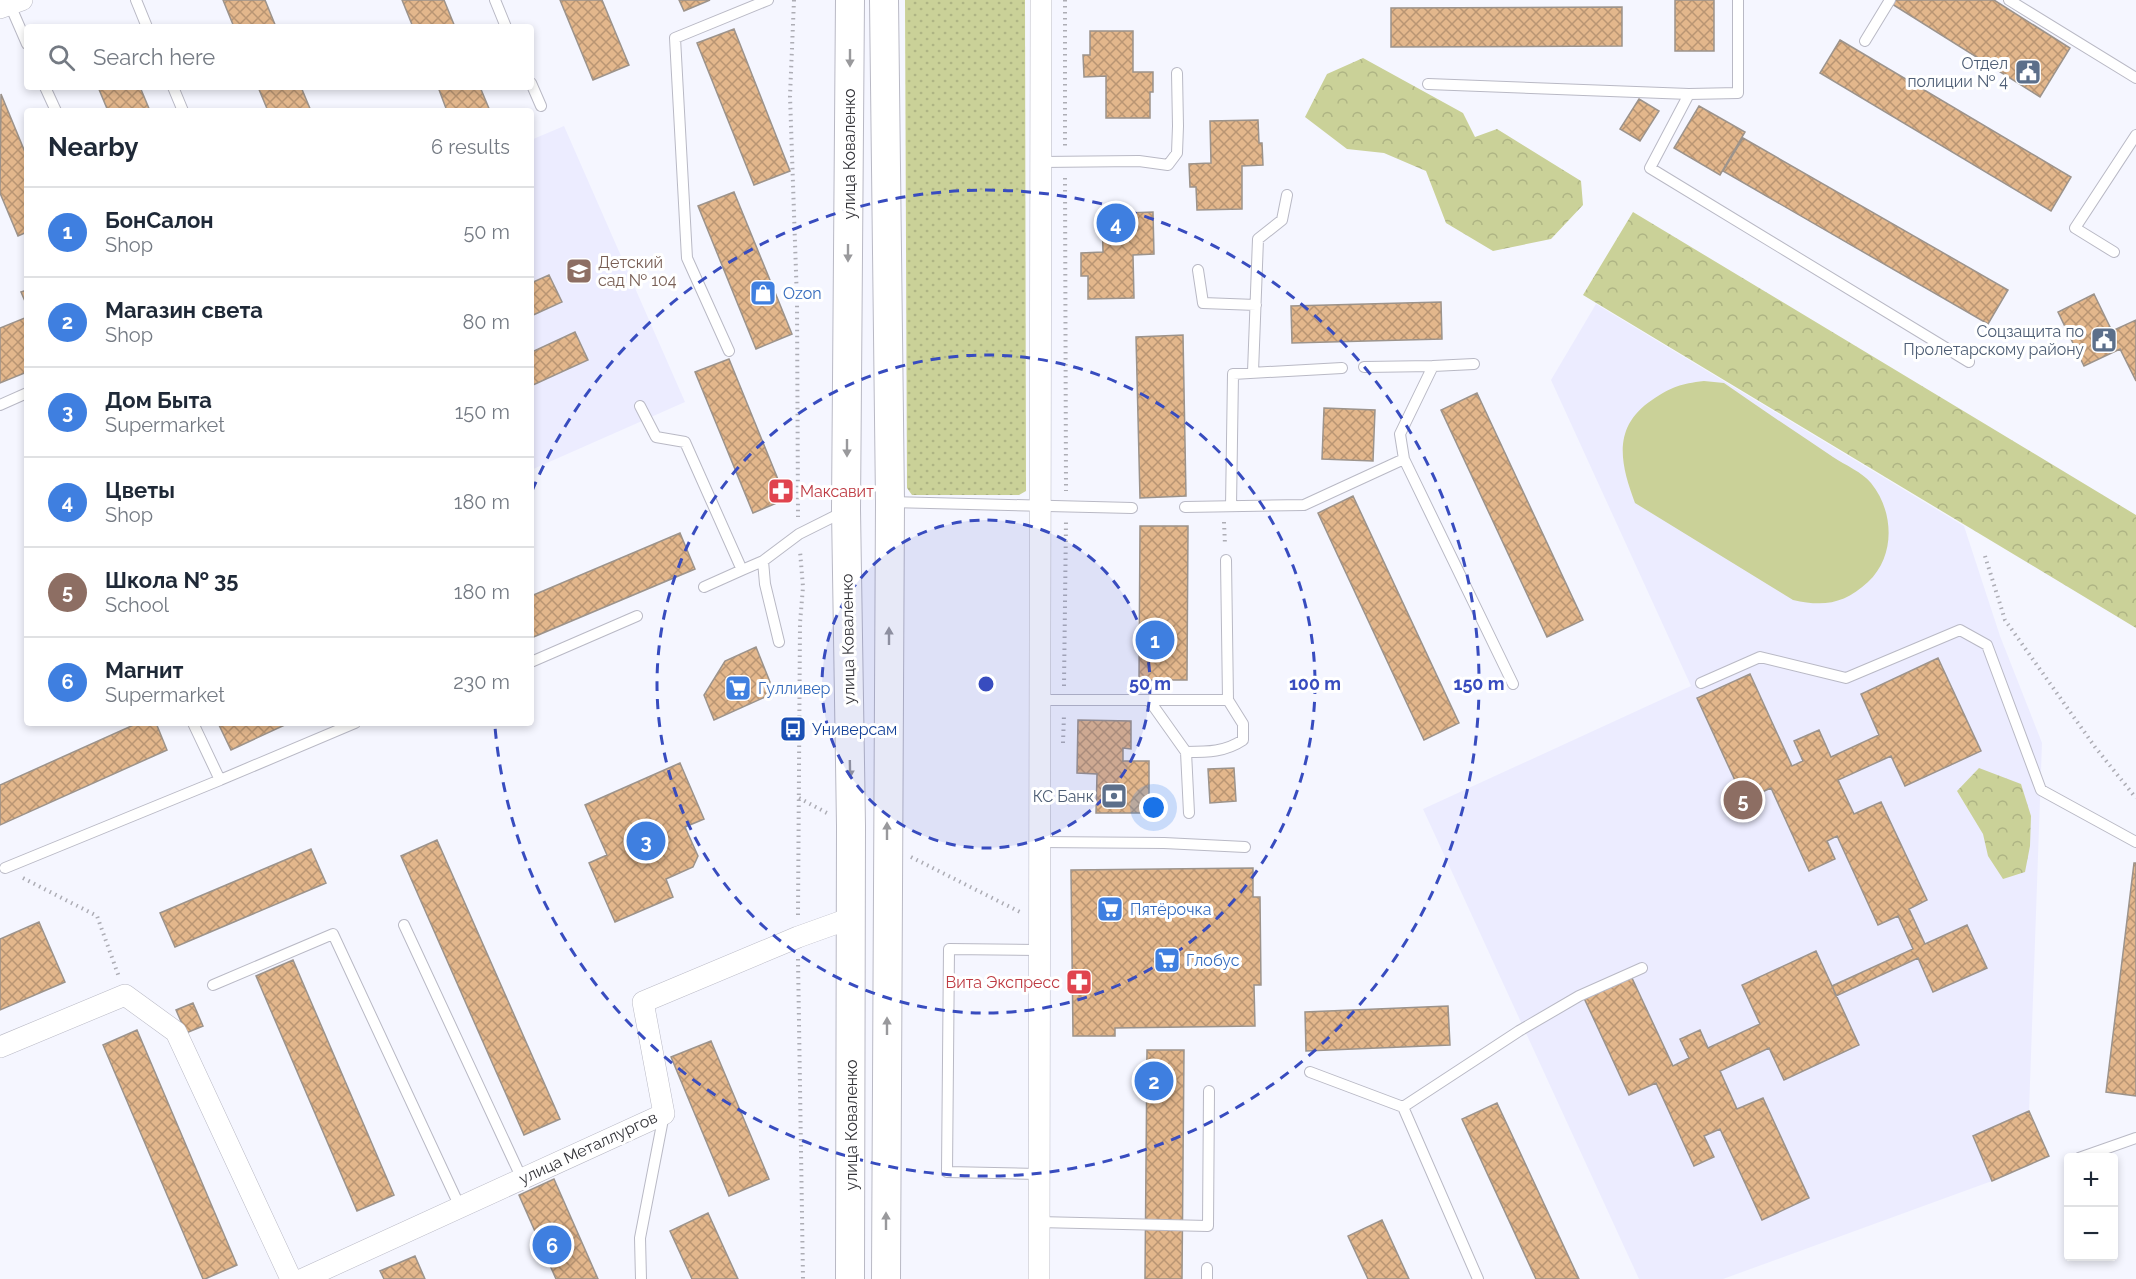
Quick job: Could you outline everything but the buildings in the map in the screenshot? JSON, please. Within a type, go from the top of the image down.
[{"type":"main road","name":"улица Коваленко","points":[[850,0],[846,510],[851,826],[850,1279]]},
{"type":"main road","points":[[884,0],[890,502],[886,1279]]},
{"type":"main road","points":[[846,510],[890,502]]},
{"type":"main road","name":"улица Металлургов","points":[[851,918],[887,918]]},
{"type":"street","points":[[1039,1279],[1041,0]]},
{"type":"street","name":"улица Металлургов","points":[[303,1279],[664,1114],[643,1002],[798,937],[851,918]]},
{"type":"street","points":[[0,1047],[125,995],[176,1032],[291,1279]]},
{"type":"lane","points":[[136,0],[146,24]]},
{"type":"lane","points":[[495,0],[505,24]]},
{"type":"lane","points":[[729,351],[687,258],[675,38],[768,0]]},
{"type":"lane","points":[[1428,84],[1689,94],[1738,93],[1738,0]]},
{"type":"lane","points":[[1865,41],[1890,0]]},
{"type":"lane","points":[[2009,0],[2136,78]]},
{"type":"lane","points":[[11,4],[24,36]]},
{"type":"lane","points":[[1041,162],[1139,161],[1168,165],[1177,153],[1177,73]]},
{"type":"lane","points":[[46,90],[55,108]]},
{"type":"lane","points":[[174,90],[182,108]]},
{"type":"lane","points":[[534,90],[541,106]]},
{"type":"lane","points":[[1689,94],[1650,168],[1969,362]]},
{"type":"lane","points":[[2114,252],[2075,228],[2136,135]]},
{"type":"lane","points":[[1253,372],[1258,239],[1282,220],[1287,195]]},
{"type":"lane","points":[[1198,270],[1203,303],[1256,305]]},
{"type":"lane","points":[[1364,367],[1474,364]]},
{"type":"lane","points":[[1433,366],[1400,434],[1404,459],[1513,684]]},
{"type":"lane","points":[[1227,506],[1233,374],[1342,368]]},
{"type":"lane","points":[[0,405],[24,394]]},
{"type":"lane","points":[[640,406],[656,437],[685,442],[742,570]]},
{"type":"lane","points":[[1185,507],[1304,505],[1404,459]]},
{"type":"lane","points":[[890,502],[1132,508]]},
{"type":"lane","points":[[704,587],[763,561],[799,534],[846,510]]},
{"type":"lane","points":[[1186,752],[1215,752],[1232,747],[1243,740],[1243,724],[1228,700],[1226,560]]},
{"type":"lane","points":[[763,561],[765,584],[779,642]]},
{"type":"lane","points":[[534,661],[637,616]]},
{"type":"lane","points":[[1701,682],[1761,657],[1846,678],[1960,630],[1987,645],[2041,790],[2136,842]]},
{"type":"lane","points":[[1040,700],[1228,700]]},
{"type":"lane","points":[[1149,700],[1186,752],[1189,813]]},
{"type":"lane","points":[[194,726],[220,780]]},
{"type":"lane","points":[[5,868],[348,726]]},
{"type":"lane","points":[[1039,842],[1164,843],[1245,847]]},
{"type":"lane","points":[[404,925],[522,1179]]},
{"type":"lane","points":[[213,985],[333,934],[460,1207]]},
{"type":"lane","points":[[1038,951],[949,949],[947,1173],[1038,1174]]},
{"type":"lane","points":[[1403,1107],[1519,1031],[1579,996],[1642,968]]},
{"type":"lane","points":[[1310,1072],[1403,1107],[1478,1279]]},
{"type":"lane","points":[[1038,1222],[1208,1226],[1209,1091]]},
{"type":"lane","points":[[641,1279],[640,1239],[664,1114]]},
{"type":"lane","points":[[2093,1153],[2136,1138]]},
{"type":"path","points":[[794,0],[790,96],[799,534],[803,587],[800,623],[798,937],[803,1279]]},
{"type":"path","points":[[1226,560],[1227,506]]},
{"type":"path","points":[[1985,556],[2005,620],[2095,747],[2136,798]]},
{"type":"path","points":[[799,798],[851,826]]},
{"type":"path","points":[[887,845],[1039,922]]},
{"type":"path","points":[[5,868],[97,916],[125,995]]},
{"type":"shaded area","name":"Детский сад № 104","points":[[564,126],[685,402],[534,469],[534,139]]},
{"type":"shaded area","points":[[1596,304],[1964,526],[2000,636],[2042,743],[2029,1111],[2049,1156],[1992,1181],[1723,1279],[1639,1279],[1423,809],[1691,686],[1551,380]]},
{"type":"green space","points":[[905,0],[1025,0],[1026,491],[1019,495],[912,495],[907,488]]},
{"type":"green space","points":[[1363,58],[1463,113],[1475,137],[1497,129],[1581,181],[1583,205],[1551,239],[1493,251],[1446,223],[1426,171],[1384,153],[1347,149],[1305,117],[1327,74]]},
{"type":"green space","points":[[1633,212],[2136,515],[2136,628],[1583,295]]},
{"type":"green space","points":[[1704,381],[1724,383],[1858,472],[1871,483],[1879,494],[1888,520],[1889,533],[1884,560],[1868,582],[1851,595],[1824,603],[1793,600],[1635,503],[1623,460],[1625,434],[1630,422],[1652,400],[1671,389]]},
{"type":"green space","points":[[1979,768],[2021,784],[2031,816],[2030,846],[2025,872],[2003,879],[1988,856],[1983,834],[1957,791]]},
{"type":"place","name":"Отдел полиции № 4","points":[[2028,72]]},
{"type":"place","name":"Цветы","points":[[1116,223]]},
{"type":"place","name":"Детский сад № 104","points":[[579,271]]},
{"type":"place","name":"Ozon","points":[[763,293]]},
{"type":"place","name":"Соцзащита по Пролетарскому району","points":[[2104,340]]},
{"type":"place","name":"Максавит","points":[[781,491]]},
{"type":"place","name":"БонСалон","points":[[1155,640]]},
{"type":"place","name":"Гулливер","points":[[738,688]]},
{"type":"place","name":"Универсам","points":[[793,729]]},
{"type":"place","name":"КС Банк","points":[[1114,796]]},
{"type":"place","name":"Школа № 35","points":[[1743,800]]},
{"type":"place","name":"Дом Быта","points":[[646,841]]},
{"type":"place","name":"Пятёрочка","points":[[1110,909]]},
{"type":"place","name":"Глобус","points":[[1167,960]]},
{"type":"place","name":"Вита Экспресс","points":[[1079,982]]},
{"type":"place","name":"Магазин света","points":[[1154,1081]]},
{"type":"place","name":"Магнит","points":[[552,1245]]}]
